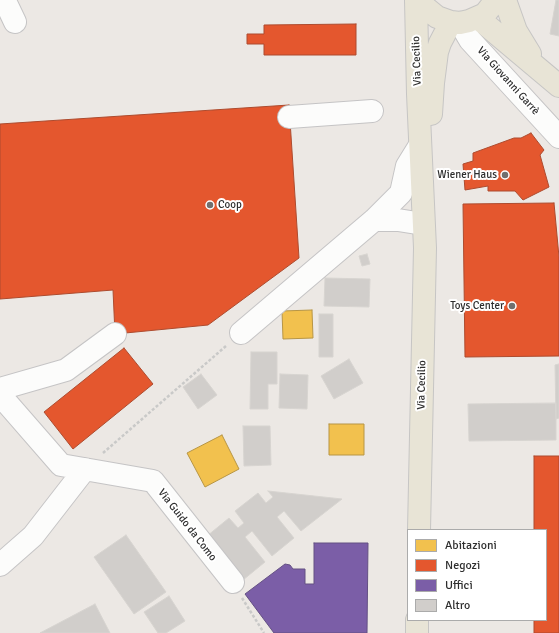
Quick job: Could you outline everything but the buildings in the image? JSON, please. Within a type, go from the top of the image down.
[{"type":"main road","name":"Via Cecilio","points":[[416,0],[416,44],[424,232]]},
{"type":"main road","points":[[420,0],[431,13],[444,20],[463,21],[540,68],[559,86]]},
{"type":"main road","name":"Via Cecilio","points":[[419,529],[424,232],[435,68],[440,43],[463,21],[490,8],[496,0]]},
{"type":"main road","points":[[505,0],[516,31],[540,68]]},
{"type":"main road","points":[[417,621],[417,633]]},
{"type":"street","points":[[4,2],[15,22]]},
{"type":"street","name":"Via Giovanni Garrè","points":[[463,21],[470,40],[559,137]]},
{"type":"street","points":[[289,117],[372,111]]},
{"type":"street","points":[[241,333],[374,220],[401,193],[407,166],[420,145]]},
{"type":"street","points":[[374,220],[398,220],[424,232]]},
{"type":"street","points":[[0,389],[66,370],[115,334]]},
{"type":"street","name":"Via Guido da Como","points":[[0,395],[62,464],[152,481],[232,582]]},
{"type":"street","points":[[0,565],[33,536],[85,469]]},
{"type":"path","points":[[85,469],[241,333]]},
{"type":"path","points":[[232,582],[264,633]]},
{"type":"place","name":"Wiener Haus","points":[[505,175]]},
{"type":"place","name":"Coop","points":[[210,205]]},
{"type":"place","name":"Toys Center","points":[[512,306]]}]
